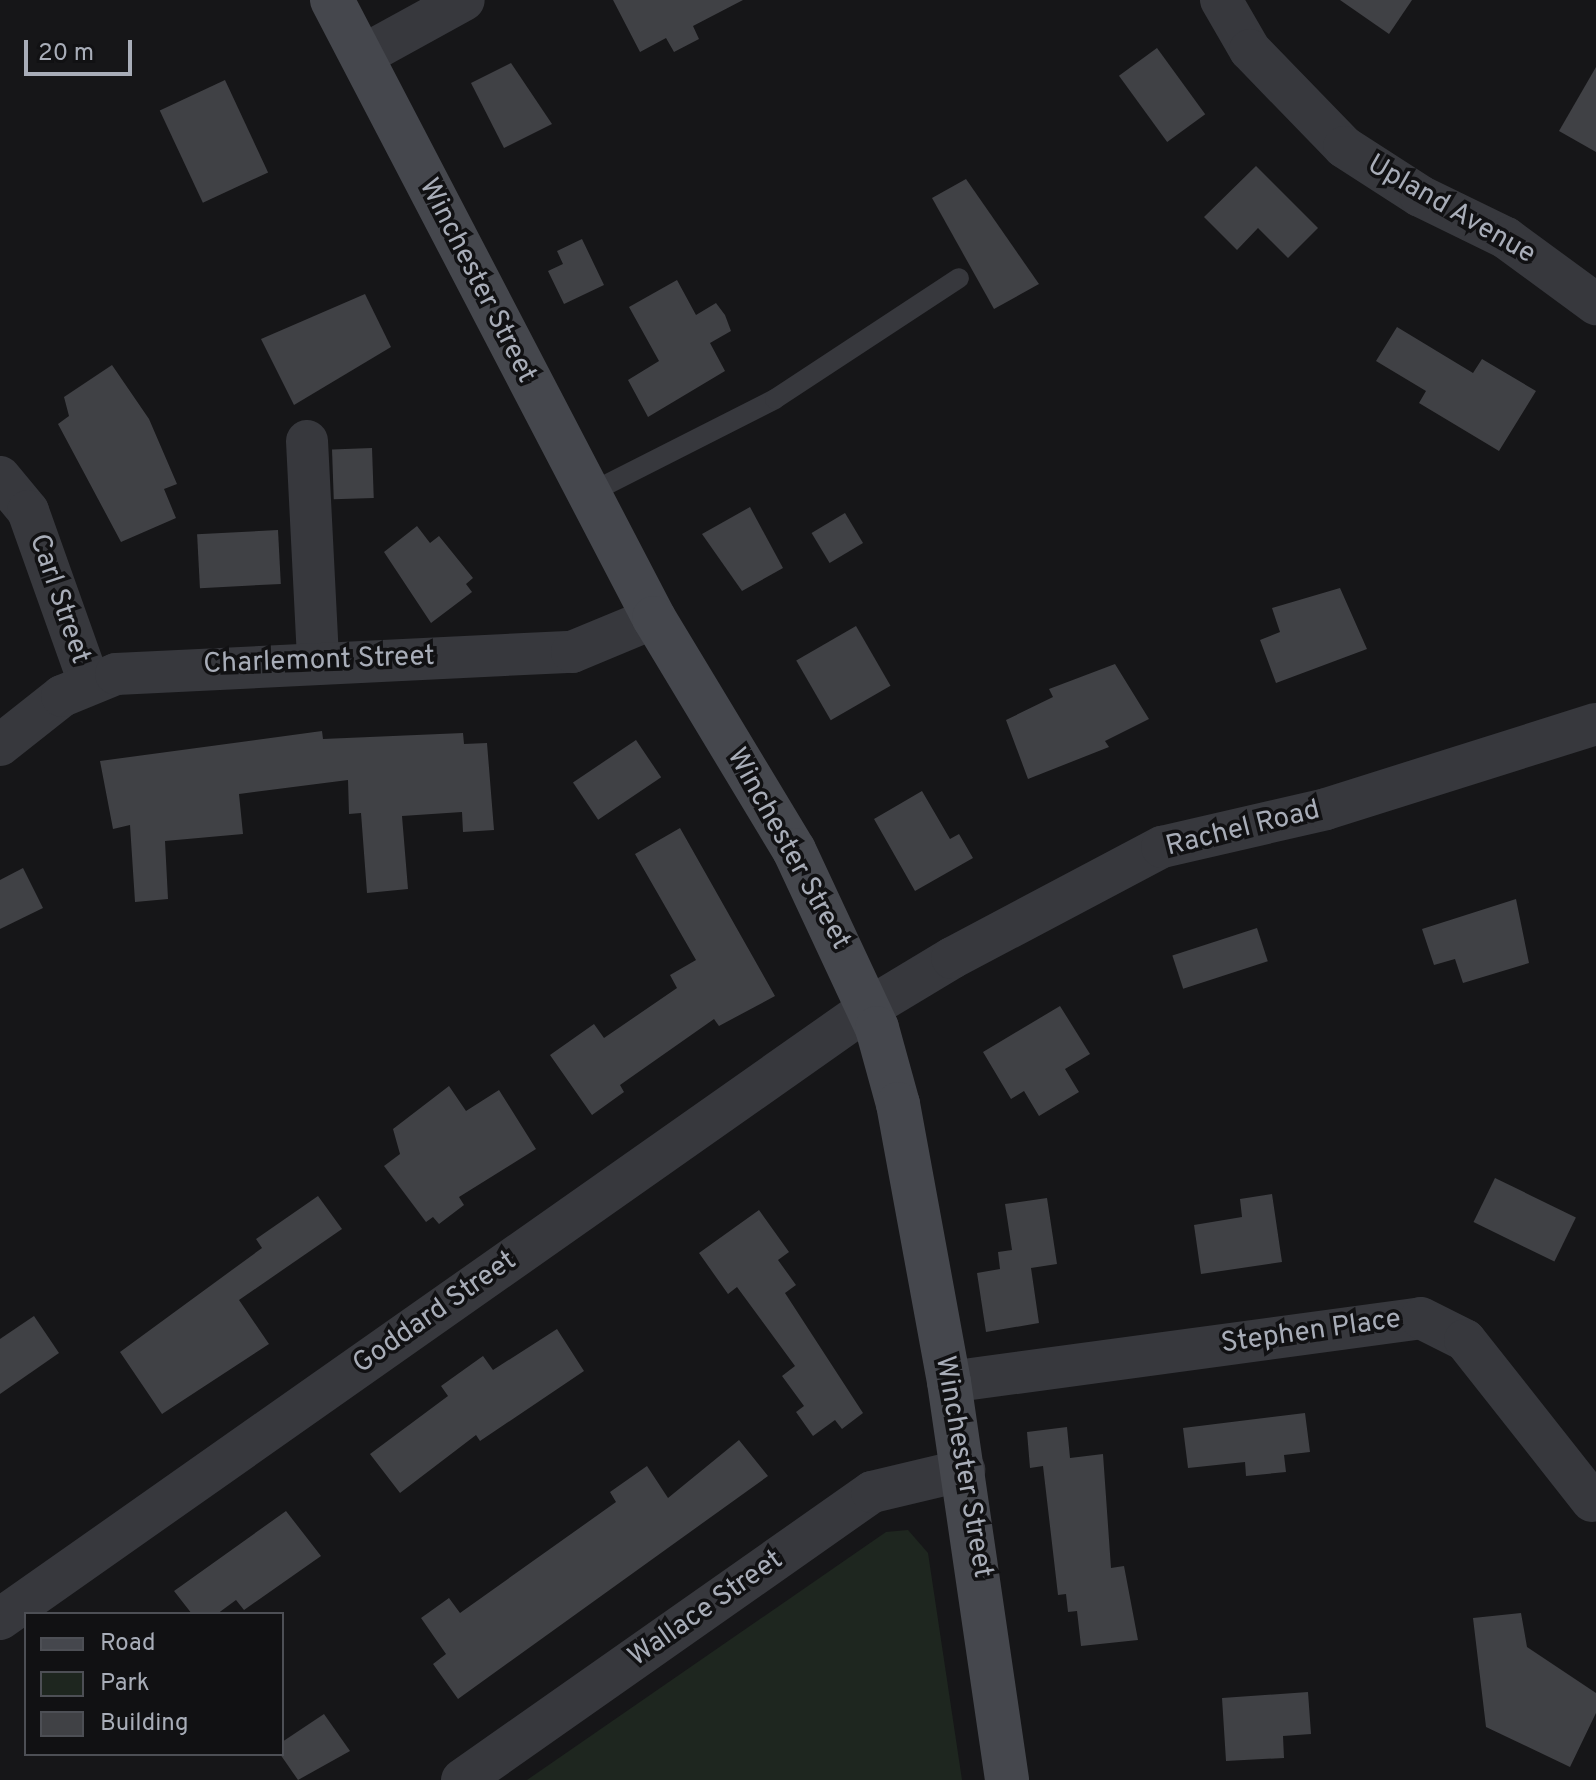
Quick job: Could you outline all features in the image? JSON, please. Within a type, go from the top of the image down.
[{"type":"street","name":"Winchester Street","points":[[332,0],[654,618],[794,850],[869,1008],[898,1104],[949,1382],[1007,1780]]},
{"type":"street","points":[[362,56],[464,0]]},
{"type":"street","name":"Upland Avenue","points":[[1221,0],[1258,60],[1344,147],[1420,196],[1506,238],[1596,304]]},
{"type":"street","points":[[307,441],[318,661]]},
{"type":"street","name":"Carl Street","points":[[0,477],[28,511],[89,682]]},
{"type":"street","name":"Charlemont Street","points":[[0,745],[89,682],[145,669],[572,652],[654,618]]},
{"type":"street","name":"Rachel Road","points":[[869,1008],[1162,847],[1340,805],[1596,724]]},
{"type":"street","name":"Goddard Street","points":[[0,1619],[869,1008]]},
{"type":"street","name":"Stephen Place","points":[[949,1382],[1421,1318],[1465,1340],[1592,1501]]},
{"type":"street","name":"Wallace Street","points":[[462,1780],[872,1492],[964,1470]]},
{"type":"lane","points":[[588,494],[775,399],[959,278]]},
{"type":"green space","points":[[908,1530],[928,1553],[962,1780],[527,1780],[886,1532]]},
{"type":"building","points":[[613,0],[743,0],[693,26],[699,39],[674,52],[666,38],[640,52]]},
{"type":"building","points":[[1340,0],[1412,0],[1389,34]]},
{"type":"building","points":[[1157,48],[1205,114],[1167,142],[1119,76]]},
{"type":"building","points":[[511,63],[552,124],[504,148],[471,83]]},
{"type":"building","points":[[1596,67],[1596,152],[1559,131]]},
{"type":"building","points":[[225,80],[268,172],[203,203],[160,110]]},
{"type":"building","points":[[1256,166],[1318,228],[1288,258],[1258,228],[1237,250],[1204,217]]},
{"type":"building","points":[[966,179],[1039,284],[994,309],[932,198]]},
{"type":"building","points":[[582,239],[604,285],[564,304],[548,271],[563,264],[557,251]]},
{"type":"building","points":[[677,280],[696,315],[716,303],[725,315],[731,331],[710,343],[725,371],[648,417],[628,380],[659,361],[629,307]]},
{"type":"building","points":[[365,294],[391,347],[294,405],[261,339]]},
{"type":"building","points":[[1397,327],[1473,373],[1482,359],[1536,391],[1499,451],[1419,403],[1426,391],[1376,361]]},
{"type":"building","points":[[112,365],[149,419],[177,484],[164,489],[176,518],[121,542],[58,424],[69,416],[64,397]]},
{"type":"building","points":[[372,448],[374,498],[334,499],[332,449]]},
{"type":"building","points":[[750,507],[783,568],[742,591],[702,534]]},
{"type":"building","points":[[845,513],[863,543],[830,563],[812,533]]},
{"type":"building","points":[[417,526],[430,543],[439,536],[473,578],[466,584],[472,592],[431,623],[384,552]]},
{"type":"building","points":[[278,530],[281,584],[200,588],[197,534]]},
{"type":"building","points":[[1340,588],[1367,649],[1276,683],[1260,640],[1280,632],[1272,608]]},
{"type":"building","points":[[856,626],[890,686],[831,720],[796,660]]},
{"type":"building","points":[[1115,664],[1149,719],[1105,741],[1109,747],[1028,779],[1006,720],[1053,697],[1049,689]]},
{"type":"building","points":[[322,731],[323,739],[463,733],[464,744],[487,743],[494,830],[463,832],[462,812],[402,816],[408,889],[367,893],[361,813],[349,814],[348,780],[239,794],[243,834],[165,841],[168,899],[135,902],[130,825],[113,829],[100,761]]},
{"type":"building","points":[[636,740],[661,777],[598,820],[573,782]]},
{"type":"building","points":[[922,791],[950,839],[959,834],[973,858],[915,891],[874,819]]},
{"type":"building","points":[[680,828],[775,996],[719,1026],[714,1019],[620,1085],[624,1092],[592,1115],[550,1055],[594,1024],[604,1038],[677,988],[670,975],[696,960],[635,854]]},
{"type":"building","points":[[23,868],[43,908],[0,929],[0,880]]},
{"type":"building","points":[[1516,899],[1529,963],[1463,983],[1455,959],[1434,965],[1422,929]]},
{"type":"building","points":[[1257,928],[1268,961],[1183,989],[1172,956]]},
{"type":"building","points":[[1060,1006],[1090,1054],[1065,1069],[1079,1092],[1039,1116],[1024,1091],[1011,1099],[983,1052]]},
{"type":"building","points":[[449,1086],[466,1111],[499,1090],[536,1149],[459,1197],[464,1205],[439,1224],[433,1217],[426,1222],[384,1166],[400,1154],[393,1129]]},
{"type":"building","points":[[1495,1178],[1576,1217],[1554,1261],[1474,1222]]},
{"type":"building","points":[[1272,1194],[1282,1262],[1201,1274],[1194,1225],[1242,1217],[1240,1199]]},
{"type":"building","points":[[318,1196],[342,1229],[239,1300],[269,1344],[162,1414],[120,1352],[262,1248],[256,1239]]},
{"type":"building","points":[[1047,1198],[1057,1264],[1031,1268],[1039,1323],[986,1332],[977,1273],[1000,1269],[998,1252],[1012,1250],[1005,1204]]},
{"type":"building","points":[[759,1210],[789,1252],[778,1260],[796,1285],[785,1293],[863,1413],[842,1429],[835,1420],[813,1436],[796,1412],[804,1406],[782,1376],[795,1366],[737,1287],[728,1294],[699,1253]]},
{"type":"building","points":[[34,1316],[59,1353],[0,1394],[0,1339]]},
{"type":"building","points":[[557,1329],[584,1371],[480,1441],[476,1435],[400,1493],[370,1454],[448,1396],[441,1386],[483,1356],[493,1370]]},
{"type":"building","points":[[1305,1413],[1310,1452],[1284,1455],[1286,1472],[1246,1476],[1245,1462],[1188,1468],[1183,1428]]},
{"type":"building","points":[[1067,1427],[1070,1458],[1103,1454],[1111,1568],[1124,1566],[1138,1640],[1081,1646],[1077,1611],[1068,1612],[1066,1594],[1058,1595],[1043,1466],[1030,1468],[1027,1432]]},
{"type":"building","points":[[739,1440],[768,1476],[458,1699],[433,1664],[446,1654],[421,1618],[449,1598],[460,1613],[616,1502],[610,1492],[647,1466],[668,1498]]},
{"type":"building","points":[[286,1511],[321,1556],[244,1610],[236,1600],[220,1612],[190,1612],[174,1591]]},
{"type":"building","points":[[1521,1613],[1527,1647],[1596,1693],[1596,1713],[1570,1767],[1486,1727],[1473,1618]]},
{"type":"building","points":[[1308,1692],[1311,1734],[1283,1736],[1284,1758],[1226,1761],[1222,1698]]},
{"type":"building","points":[[324,1714],[350,1751],[298,1780],[281,1756],[284,1756],[284,1741]]}]
